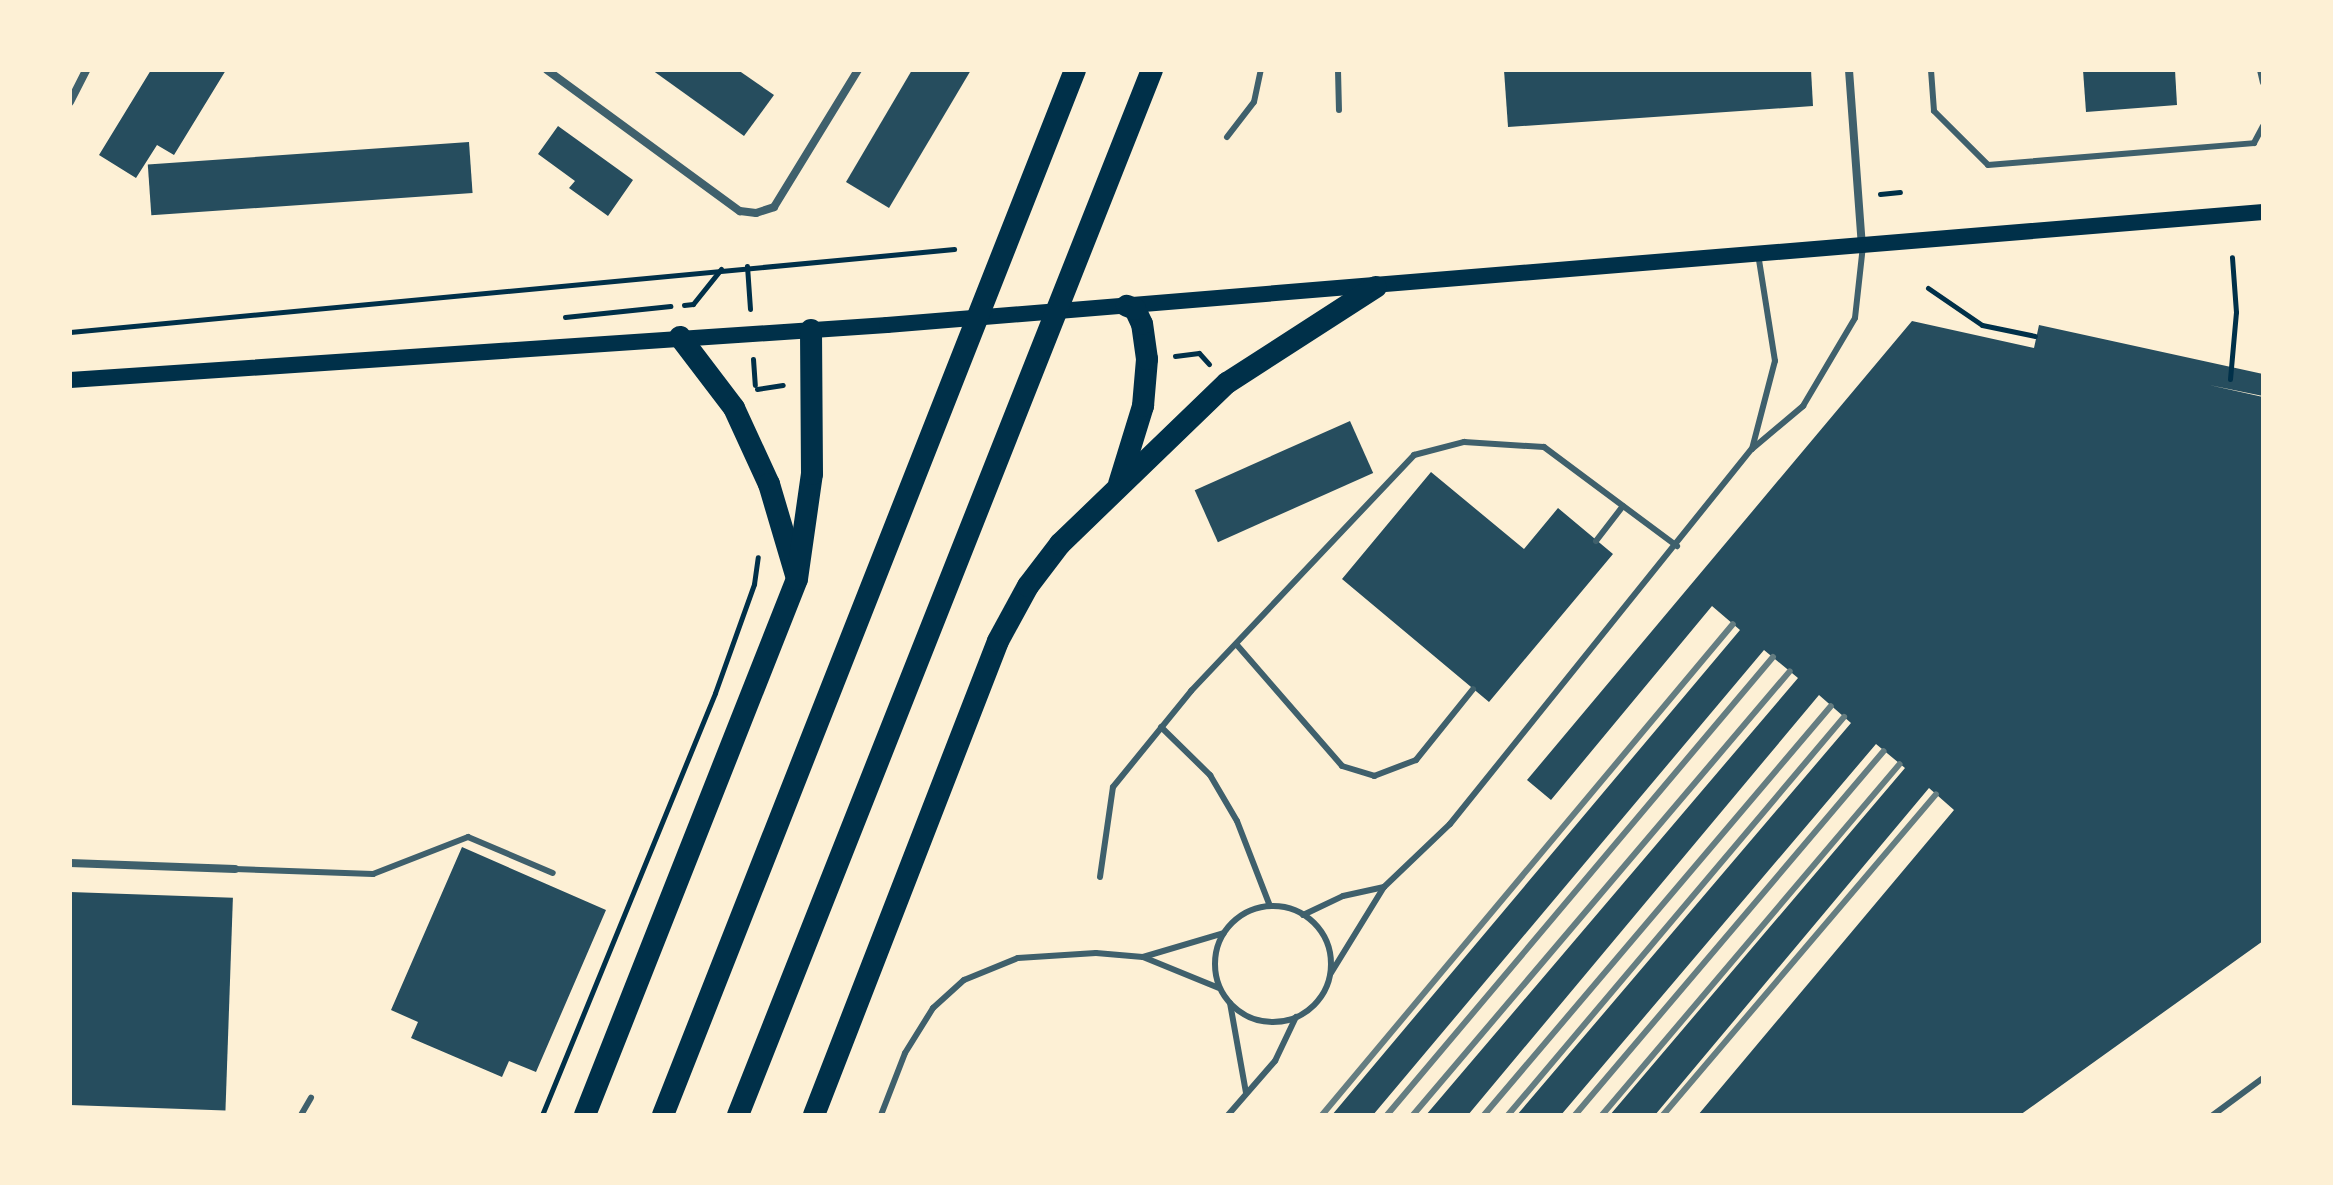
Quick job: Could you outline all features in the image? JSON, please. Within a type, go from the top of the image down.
[{"type":"highway","points":[[663,1115],[1075,70]]},
{"type":"highway","points":[[738,1115],[1152,70]]},
{"type":"highway","points":[[814,1115],[998,641],[1028,586],[1060,544],[1227,383],[1376,287]]},
{"type":"highway","points":[[1117,489],[1143,406],[1147,359],[1142,324],[1135,309],[1127,306]]},
{"type":"highway","points":[[585,1115],[797,579],[812,474],[811,330]]},
{"type":"highway","points":[[680,337],[734,408],[769,484],[797,579]]},
{"type":"main road","points":[[70,380],[924,322],[2263,212]]},
{"type":"street","points":[[70,102],[86,70]]},
{"type":"street","points":[[547,70],[740,211],[756,213],[774,207],[858,70]]},
{"type":"street","points":[[1849,70],[1863,246]]},
{"type":"street","points":[[70,863],[235,869]]},
{"type":"lane","points":[[1227,137],[1254,102],[1261,70]]},
{"type":"lane","points":[[1338,70],[1339,110]]},
{"type":"lane","points":[[1931,70],[1934,111],[1988,165],[2254,143],[2263,126]]},
{"type":"lane","points":[[2260,70],[2263,83]]},
{"type":"lane","points":[[881,1115],[912,1042],[933,1008],[964,980],[1018,958],[1096,953],[1143,957],[1219,988],[1230,1003],[1262,1022],[1296,1017],[1314,1006],[1384,887],[1450,824],[1677,546],[1752,449],[1803,406],[1832,363],[1855,318],[1863,246]]},
{"type":"lane","points":[[1752,449],[1775,361],[1758,254]]},
{"type":"lane","points":[[1100,877],[1113,787],[1161,727],[1414,455],[1464,442],[1544,447],[1677,546]]},
{"type":"lane","points":[[1596,541],[1623,506]]},
{"type":"lane","points":[[1237,645],[1342,766],[1374,776],[1416,760],[1473,689]]},
{"type":"lane","points":[[1161,727],[1210,775],[1237,821],[1270,906]]},
{"type":"lane","points":[[235,869],[373,874],[468,837],[553,873]]},
{"type":"lane","points":[[1303,915],[1343,896],[1384,887]]},
{"type":"lane","points":[[1219,988],[1216,951],[1224,933],[1236,919],[1270,906],[1303,915],[1326,939],[1331,973]]},
{"type":"lane","points":[[1143,957],[1224,933]]},
{"type":"lane","points":[[1230,1003],[1246,1093]]},
{"type":"lane","points":[[1228,1115],[1275,1061],[1296,1017]]},
{"type":"lane","points":[[2213,1115],[2263,1078]]},
{"type":"lane","points":[[301,1115],[311,1098]]},
{"type":"path","points":[[70,332],[954,249]]},
{"type":"path","points":[[2230,379],[2236,312],[2232,257]]},
{"type":"path","points":[[1928,288],[1982,325],[2035,336]]},
{"type":"path","points":[[542,1115],[715,693],[754,584]]},
{"type":"building","points":[[151,70],[226,70],[174,155],[157,145],[136,178],[99,155]]},
{"type":"building","points":[[652,70],[738,70],[774,95],[744,136]]},
{"type":"building","points":[[912,70],[971,70],[889,208],[846,182]]},
{"type":"building","points":[[1504,70],[1811,70],[1813,106],[1508,127]]},
{"type":"building","points":[[2083,70],[2175,70],[2177,105],[2086,112]]},
{"type":"building","points":[[558,126],[633,180],[608,216],[569,188],[575,181],[538,154]]},
{"type":"building","points":[[469,142],[473,193],[151,215],[148,164]]},
{"type":"building","points":[[1912,321],[2034,348],[2039,325],[2263,374],[2263,396],[2209,385],[2263,397],[2263,941],[2020,1115],[1698,1115],[1954,810],[1929,788],[1655,1115],[1610,1115],[1905,768],[1876,744],[1561,1115],[1517,1115],[1851,723],[1819,695],[1468,1115],[1426,1115],[1798,678],[1764,650],[1373,1115],[1332,1115],[1740,630],[1712,606],[1551,800],[1527,780]]},
{"type":"building","points":[[1350,421],[1373,473],[1218,542],[1195,490]]},
{"type":"building","points":[[1431,472],[1524,549],[1558,508],[1613,554],[1489,702],[1342,579]]},
{"type":"building","points":[[462,847],[606,910],[536,1072],[509,1061],[502,1077],[411,1038],[418,1022],[391,1010]]},
{"type":"building","points":[[70,892],[233,898],[225,1111],[70,1105]]},
{"type":"railway","points":[[1322,1115],[1733,624]]},
{"type":"railway","points":[[1387,1115],[1773,657]]},
{"type":"railway","points":[[1413,1115],[1790,671]]},
{"type":"railway","points":[[1484,1115],[1831,706]]},
{"type":"railway","points":[[1508,1115],[1844,717]]},
{"type":"railway","points":[[1575,1115],[1884,751]]},
{"type":"railway","points":[[1602,1115],[1900,764]]},
{"type":"railway","points":[[1663,1115],[1936,794]]}]
